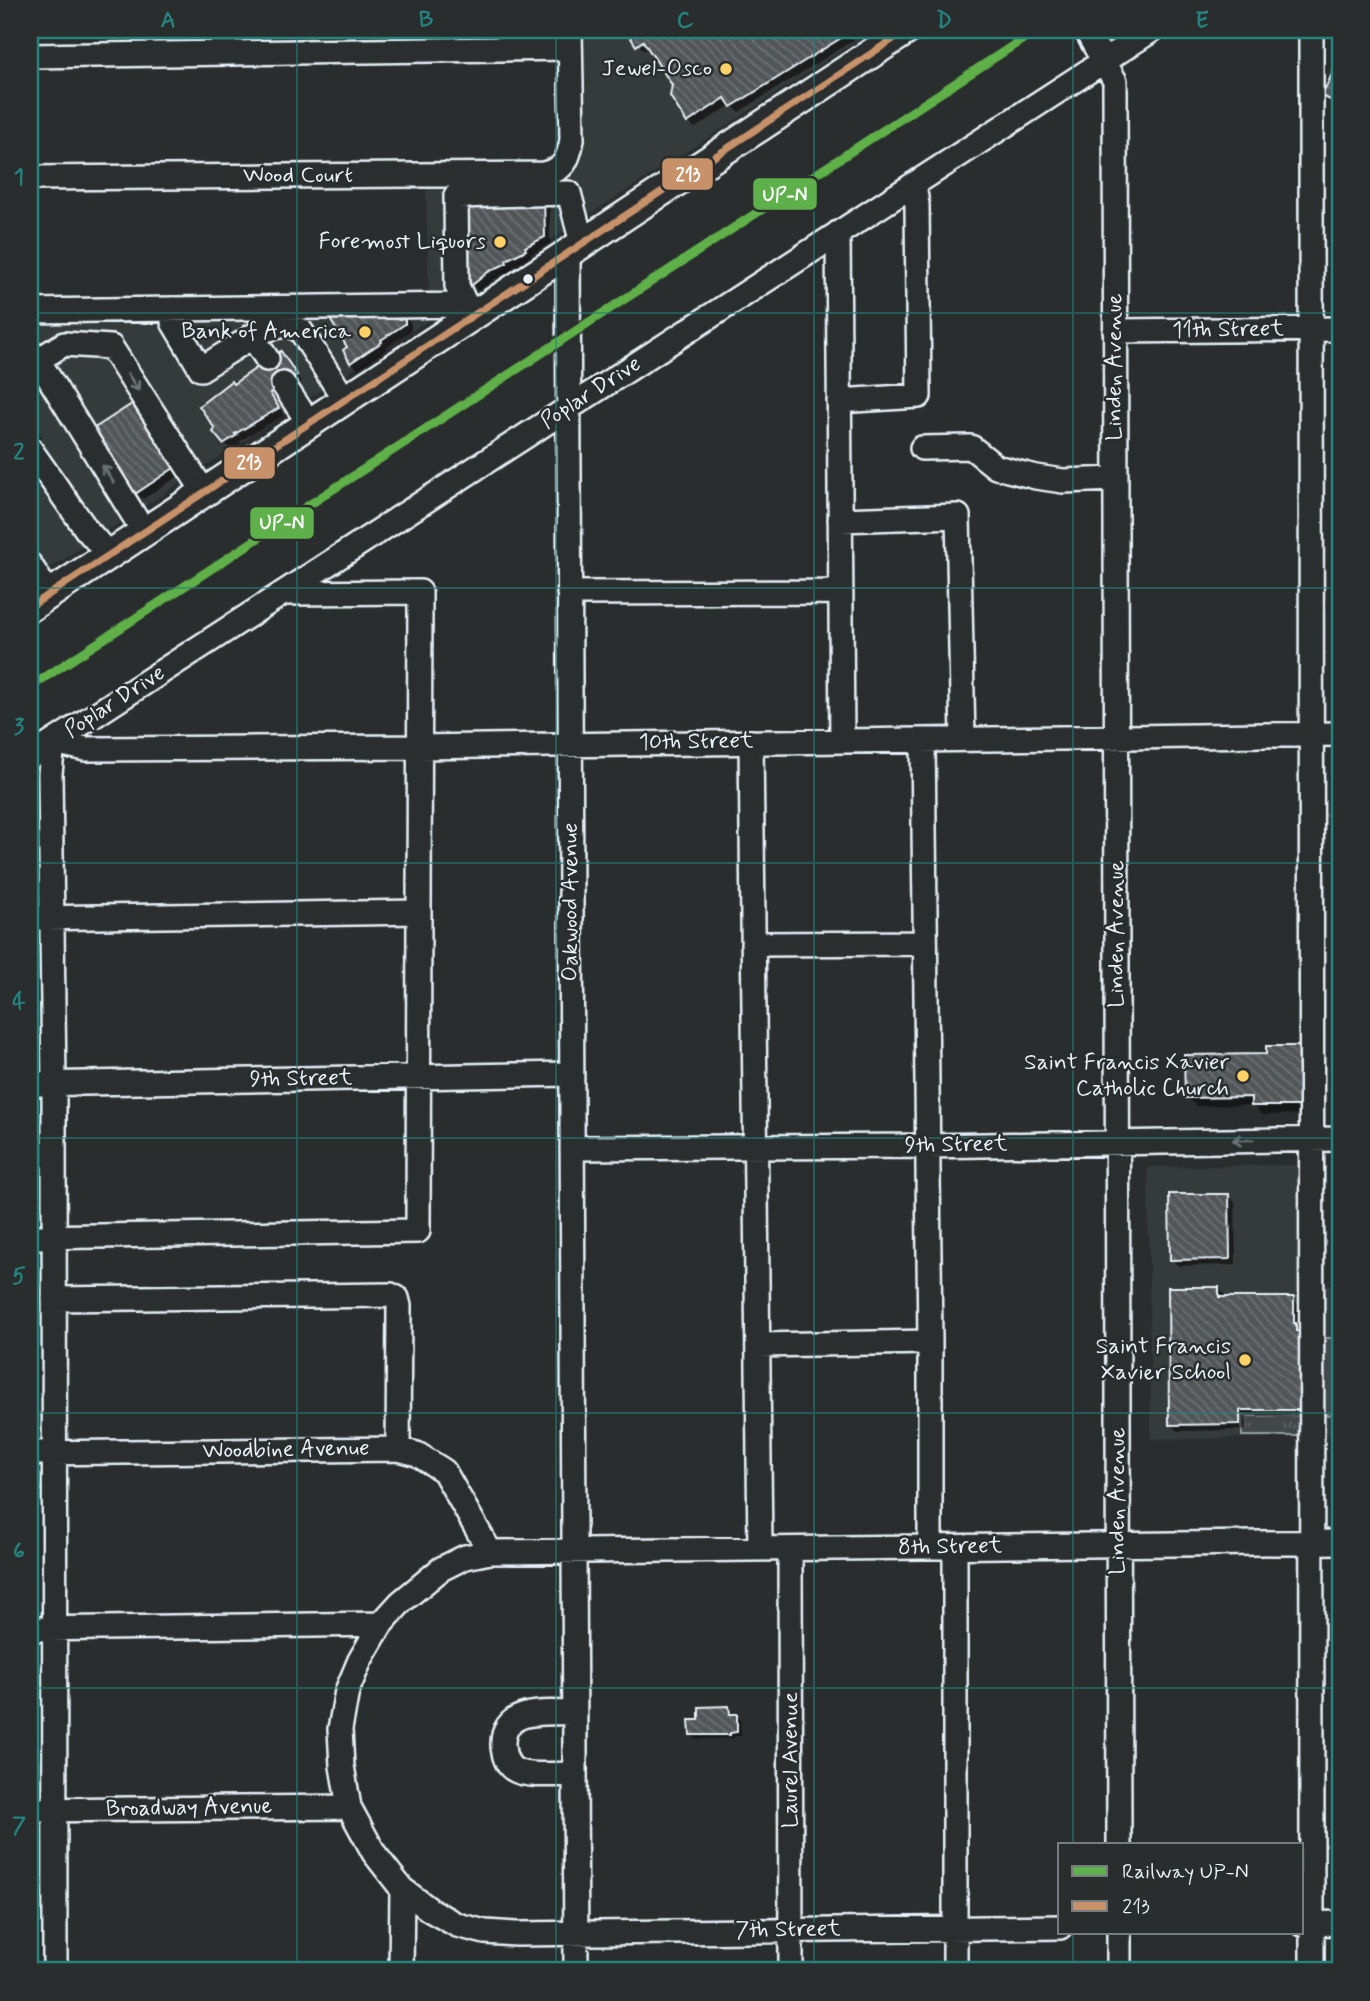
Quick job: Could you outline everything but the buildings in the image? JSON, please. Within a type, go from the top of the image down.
[{"type":"main road","points":[[39,600],[345,400],[472,308],[575,248],[907,30]]},
{"type":"street","name":"Linden Avenue","points":[[1086,30],[1115,81],[1119,1843]]},
{"type":"street","name":"Poplar Drive","points":[[30,757],[1152,30]]},
{"type":"street","points":[[1311,30],[1312,1543],[1307,1924],[1312,1971]]},
{"type":"street","points":[[30,56],[570,39]]},
{"type":"street","name":"Wood Court","points":[[30,178],[555,172],[569,155],[572,140],[570,39]]},
{"type":"street","points":[[839,401],[919,396],[917,205],[914,184]]},
{"type":"street","name":"Oakwood Avenue","points":[[472,308],[457,286],[456,196],[569,193],[575,248],[569,407],[572,1148],[567,1551],[574,1713],[576,1971]]},
{"type":"street","points":[[838,233],[842,740]]},
{"type":"street","points":[[30,311],[472,308]]},
{"type":"street","points":[[173,309],[173,322],[201,369],[261,331],[288,324],[301,331],[345,400]]},
{"type":"street","points":[[91,310],[111,347],[204,492]]},
{"type":"street","name":"11th Street","points":[[1115,331],[1340,329]]},
{"type":"street","points":[[252,336],[267,359]]},
{"type":"street","points":[[111,347],[64,344],[38,360],[144,532]]},
{"type":"street","points":[[283,384],[309,423]]},
{"type":"street","points":[[922,448],[971,447],[996,467],[1036,477],[1063,481],[1116,479]]},
{"type":"street","points":[[30,449],[86,529],[108,555]]},
{"type":"street","points":[[840,520],[958,516],[963,739]]},
{"type":"street","points":[[30,565],[39,600]]},
{"type":"street","points":[[30,1237],[418,1231],[420,592],[282,593]]},
{"type":"street","points":[[569,593],[840,592]]},
{"type":"street","name":"10th Street","points":[[53,742],[86,749],[419,747],[1340,734]]},
{"type":"street","points":[[923,740],[930,1547]]},
{"type":"street","points":[[53,742],[41,918],[54,1083],[55,1971]]},
{"type":"street","points":[[751,742],[760,1549]]},
{"type":"street","points":[[41,918],[419,912]]},
{"type":"street","points":[[753,944],[925,943]]},
{"type":"street","name":"9th Street","points":[[30,1084],[571,1074]]},
{"type":"street","name":"9th Street","points":[[572,1148],[927,1146],[1340,1139]]},
{"type":"street","points":[[54,1299],[391,1295],[397,1298],[399,1306],[398,1449]]},
{"type":"street","points":[[758,1345],[930,1342]]},
{"type":"street","name":"Woodbine Avenue","points":[[30,1453],[398,1449],[417,1454],[444,1471],[490,1552]]},
{"type":"street","name":"8th Street","points":[[349,1807],[342,1766],[340,1729],[347,1691],[360,1660],[381,1624],[411,1594],[441,1569],[465,1557],[490,1552],[1340,1542]]},
{"type":"street","points":[[955,1547],[955,1971]]},
{"type":"street","name":"Laurel Avenue","points":[[790,1549],[791,1971]]},
{"type":"street","points":[[30,1629],[381,1624]]},
{"type":"street","points":[[574,1713],[529,1714],[518,1717],[510,1723],[504,1734],[503,1745],[505,1756],[514,1770],[523,1773],[574,1774]]},
{"type":"street","name":"7th Street","points":[[349,1807],[373,1853],[402,1889],[430,1910],[457,1924],[485,1932],[516,1934],[1058,1927]]},
{"type":"street","name":"Broadway Avenue","points":[[30,1810],[349,1807]]},
{"type":"street","points":[[401,1971],[402,1889]]},
{"type":"street","points":[[1307,1924],[1340,1923]]},
{"type":"street","points":[[1119,1934],[1119,1971]]},
{"type":"shaded area","points":[[580,30],[874,30],[464,296],[429,297],[426,187],[543,184],[558,182],[569,173]]},
{"type":"shaded area","points":[[427,314],[426,322],[30,581],[30,319]]},
{"type":"shaded area","name":"Saint Francis Xavier School","points":[[1306,1165],[1308,1284],[1340,1284],[1340,1437],[1151,1439],[1148,1167]]},
{"type":"green space","points":[[464,30],[546,30],[547,42],[464,42]]},
{"type":"green space","points":[[1322,1338],[1340,1338],[1340,1414],[1322,1415]]},
{"type":"green space","points":[[1299,1415],[1299,1436],[1242,1436],[1242,1416]]},
{"type":"rail line","name":"UP-N","points":[[30,687],[1037,30]]},
{"type":"transit line","name":"213","points":[[30,607],[907,30]]},
{"type":"place","name":"Jewel-Osco","points":[[726,69]]},
{"type":"place","name":"Foremost Liquors","points":[[500,242]]},
{"type":"place","name":"Bank of America","points":[[365,332]]},
{"type":"place","name":"Saint Francis Xavier Catholic Church","points":[[1243,1076]]},
{"type":"place","name":"Saint Francis Xavier School","points":[[1245,1360]]}]
